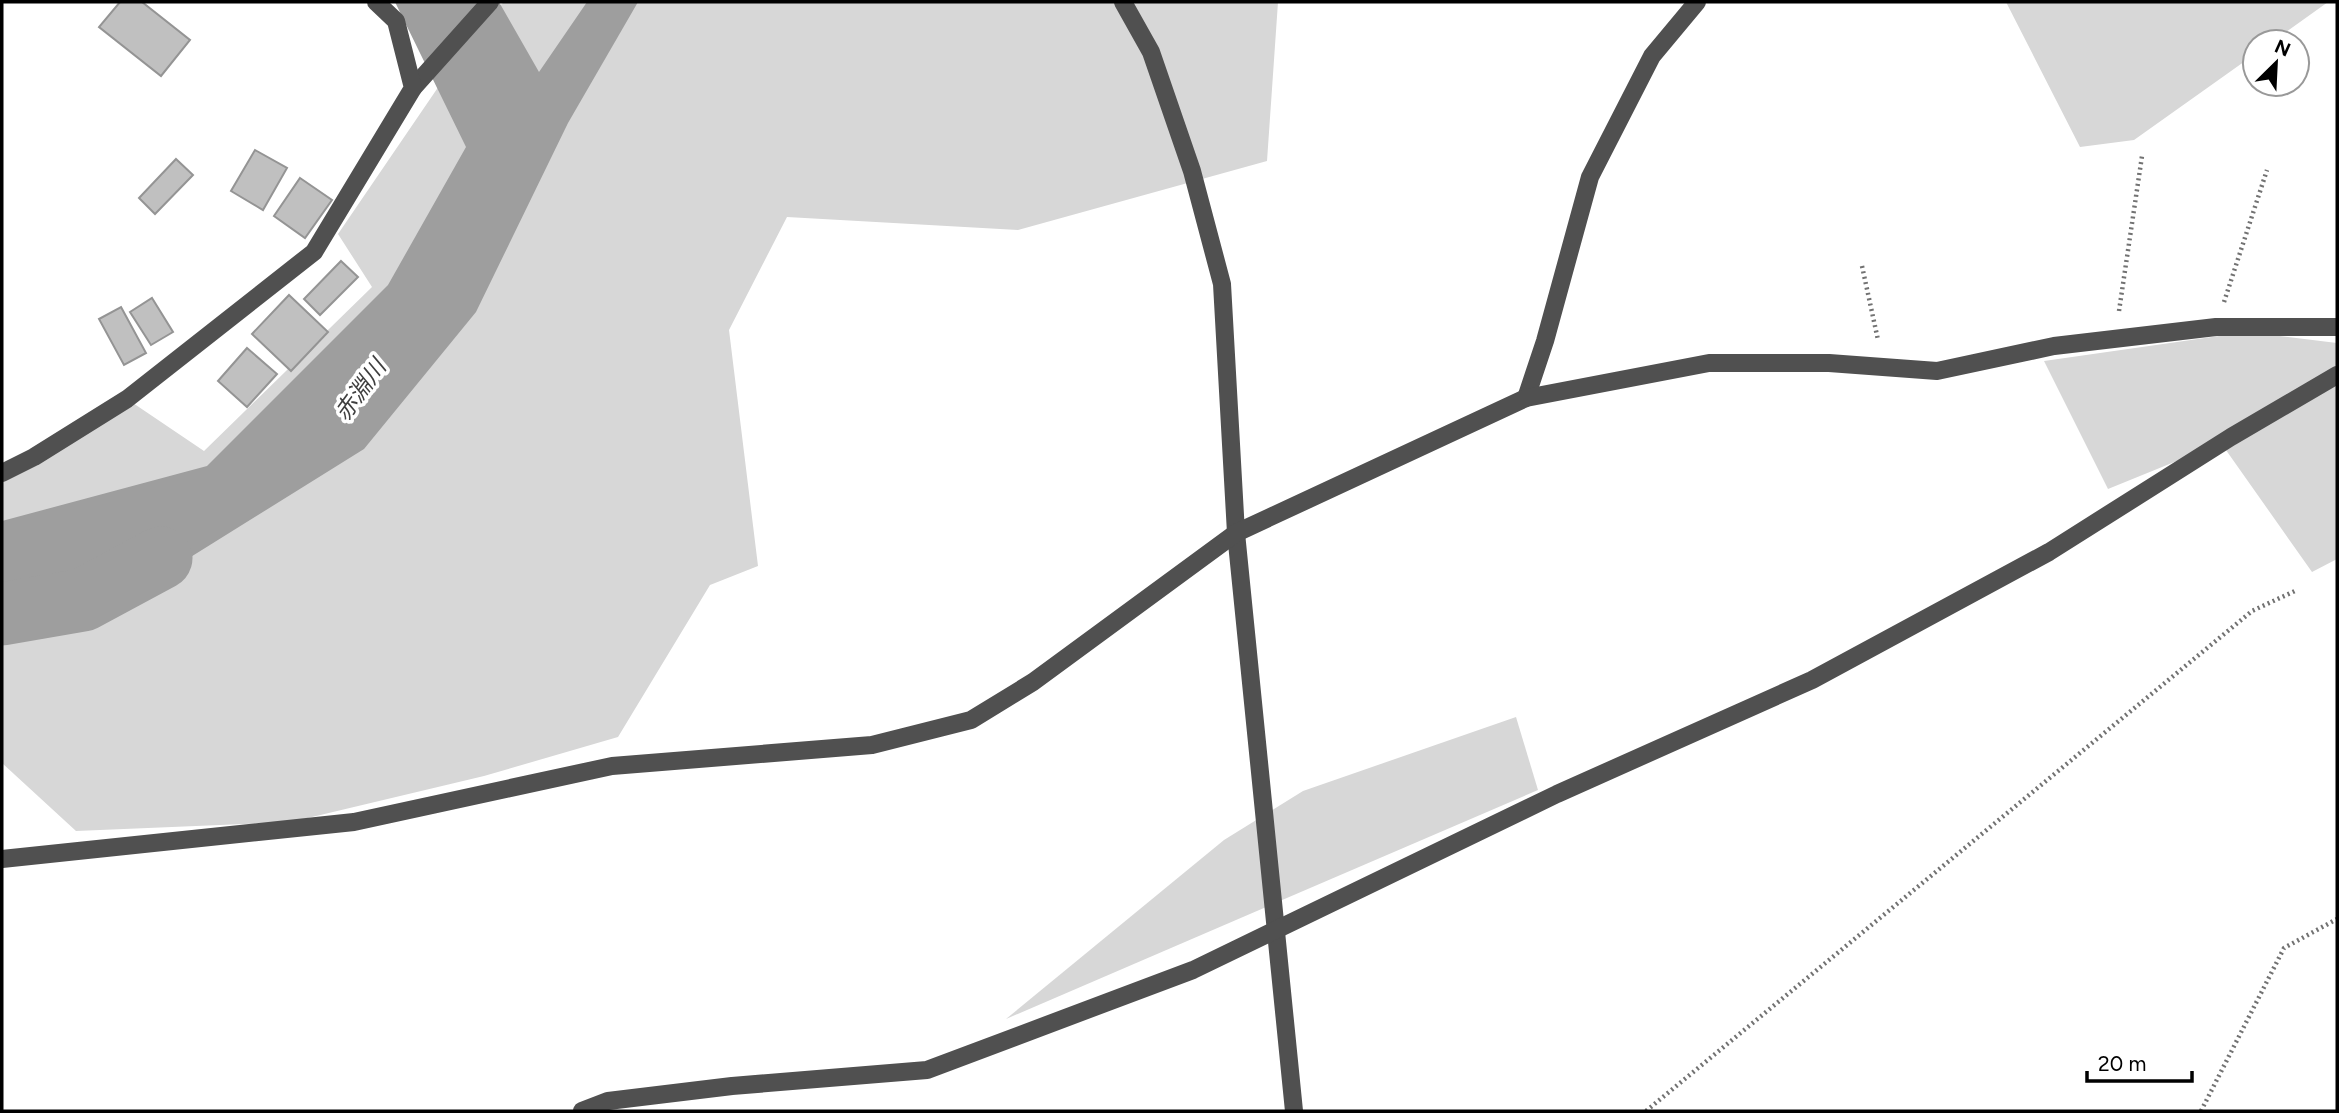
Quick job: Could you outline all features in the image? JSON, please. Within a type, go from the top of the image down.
[{"type":"street","points":[[376,2],[396,21],[413,88]]},
{"type":"street","points":[[2,473],[34,457],[127,399],[314,252],[413,88],[490,2]]},
{"type":"street","points":[[1123,2],[1151,52],[1192,171],[1222,284],[1236,533],[1294,1111]]},
{"type":"street","points":[[1526,398],[1590,177],[1651,56],[1697,2]]},
{"type":"street","points":[[2,859],[354,822],[612,766],[872,745],[971,720],[1033,682],[1236,533],[1526,398],[1709,363],[1829,363],[1937,371],[2054,346],[2216,327],[2337,327]]},
{"type":"street","points":[[582,1111],[608,1101],[927,1070],[1193,970],[1276,927],[1557,793],[1812,680],[2049,552],[2231,437],[2337,375]]},
{"type":"path","points":[[2114,339],[2141,156]]},
{"type":"path","points":[[2216,327],[2267,170]]},
{"type":"path","points":[[1863,266],[1884,368]]},
{"type":"path","points":[[1646,1111],[2252,611],[2297,590]]},
{"type":"path","points":[[2201,1111],[2284,948],[2337,919]]},
{"type":"shaded area","points":[[504,2],[1278,2],[1267,161],[1018,230],[787,217],[729,330],[758,566],[710,585],[618,737],[484,776],[291,822],[76,831],[2,763],[2,470],[127,399],[204,451],[372,287],[338,234],[484,20]]},
{"type":"shaded area","points":[[2006,2],[2328,2],[2292,28],[2241,28],[2241,64],[2134,140],[2080,147]]},
{"type":"shaded area","points":[[2247,332],[2337,343],[2337,559],[2312,572],[2221,443],[2108,489],[2044,361]]},
{"type":"shaded area","points":[[1516,717],[1538,790],[1006,1019],[1224,840],[1303,791]]},
{"type":"water","points":[[395,2],[499,2],[539,72],[587,2],[638,2],[568,123],[476,312],[364,449],[141,588],[2,613],[2,521],[207,466],[388,285],[466,147]]},
{"type":"building","points":[[120,2],[142,2],[190,40],[161,76],[99,27]]},
{"type":"building","points":[[255,150],[287,168],[263,210],[231,191]]},
{"type":"building","points":[[176,159],[193,175],[155,214],[139,198]]},
{"type":"building","points":[[300,178],[332,200],[305,238],[274,216]]},
{"type":"building","points":[[341,261],[358,277],[320,315],[304,299]]},
{"type":"building","points":[[289,295],[328,332],[291,371],[252,334]]},
{"type":"building","points":[[152,298],[173,332],[151,345],[130,312]]},
{"type":"building","points":[[121,307],[146,353],[124,365],[99,319]]},
{"type":"building","points":[[247,348],[277,374],[247,407],[218,381]]},
{"type":"waterway","name":"赤淵川","points":[[2,614],[83,600],[161,558]]}]
